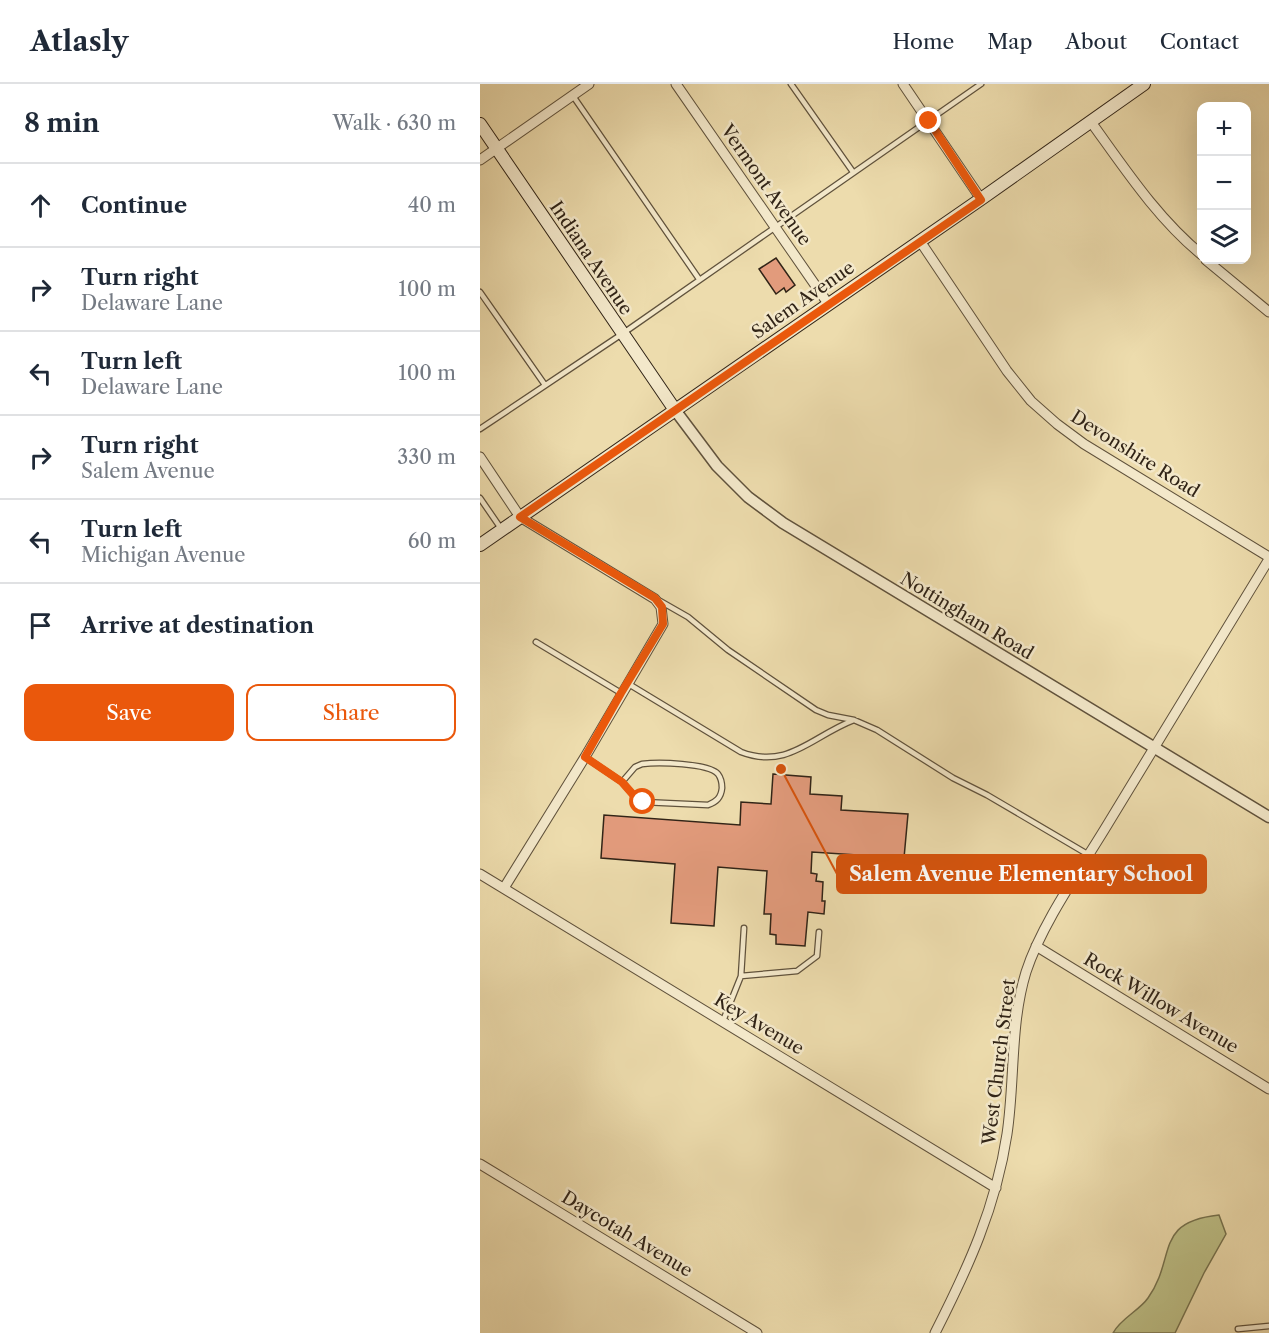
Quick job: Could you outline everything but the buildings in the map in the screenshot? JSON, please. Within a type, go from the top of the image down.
[{"type":"main road","name":"Salem Avenue","points":[[480,545],[981,200],[1144,84]]},
{"type":"main road","name":"Indiana Avenue","points":[[480,124],[675,410]]},
{"type":"street","points":[[480,160],[589,84]]},
{"type":"street","name":"Vermont Avenue","points":[[676,84],[829,305]]},
{"type":"street","points":[[903,84],[981,200]]},
{"type":"street","points":[[1092,122],[1141,192],[1163,218],[1197,250]]},
{"type":"street","name":"Devonshire Road","points":[[920,241],[1007,371],[1031,401],[1084,444],[1269,558]]},
{"type":"street","points":[[1211,264],[1269,312]]},
{"type":"street","name":"Nottingham Road","points":[[675,410],[717,466],[748,497],[783,523],[1269,817]]},
{"type":"street","points":[[480,457],[520,517],[655,598],[662,607],[663,624],[585,757],[504,888]]},
{"type":"street","name":"West Church Street","points":[[935,1333],[968,1268],[996,1188],[1008,1132],[1020,996],[1036,946],[1269,558]]},
{"type":"street","name":"Key Avenue","points":[[480,874],[996,1188]]},
{"type":"street","name":"Rock Willow Avenue","points":[[1036,946],[1269,1089]]},
{"type":"street","name":"Daycotah Avenue","points":[[480,1164],[757,1333]]},
{"type":"lane","points":[[791,84],[853,172]]},
{"type":"lane","points":[[480,429],[622,334],[981,84]]},
{"type":"lane","points":[[573,95],[699,279]]},
{"type":"lane","points":[[480,292],[545,385]]},
{"type":"lane","points":[[480,498],[502,530]]},
{"type":"lane","points":[[655,598],[688,617],[728,650],[816,710],[854,720],[877,730],[953,778],[987,795],[1089,855]]},
{"type":"lane","points":[[536,642],[621,693]]},
{"type":"lane","points":[[627,683],[741,752],[754,757],[783,756],[837,726],[854,720]]},
{"type":"lane","points":[[585,757],[622,782],[636,798],[650,803],[708,806],[715,803],[722,790],[718,775],[707,767],[642,764],[635,767],[622,782]]},
{"type":"lane","points":[[723,1022],[741,976],[744,928]]},
{"type":"lane","points":[[741,976],[797,971],[817,956],[819,932]]},
{"type":"lane","points":[[1238,1329],[1269,1326]]},
{"type":"green space","points":[[1219,1215],[1226,1234],[1175,1333],[1113,1333],[1148,1298],[1157,1283],[1175,1234],[1184,1225],[1198,1219]]},
{"type":"place","name":"Salem Avenue Elementary School","points":[[781,769]]},
{"type":"route","points":[[643,802],[636,798],[622,782],[585,757],[663,624],[662,607],[655,598],[520,517],[981,200],[929,121]]}]
